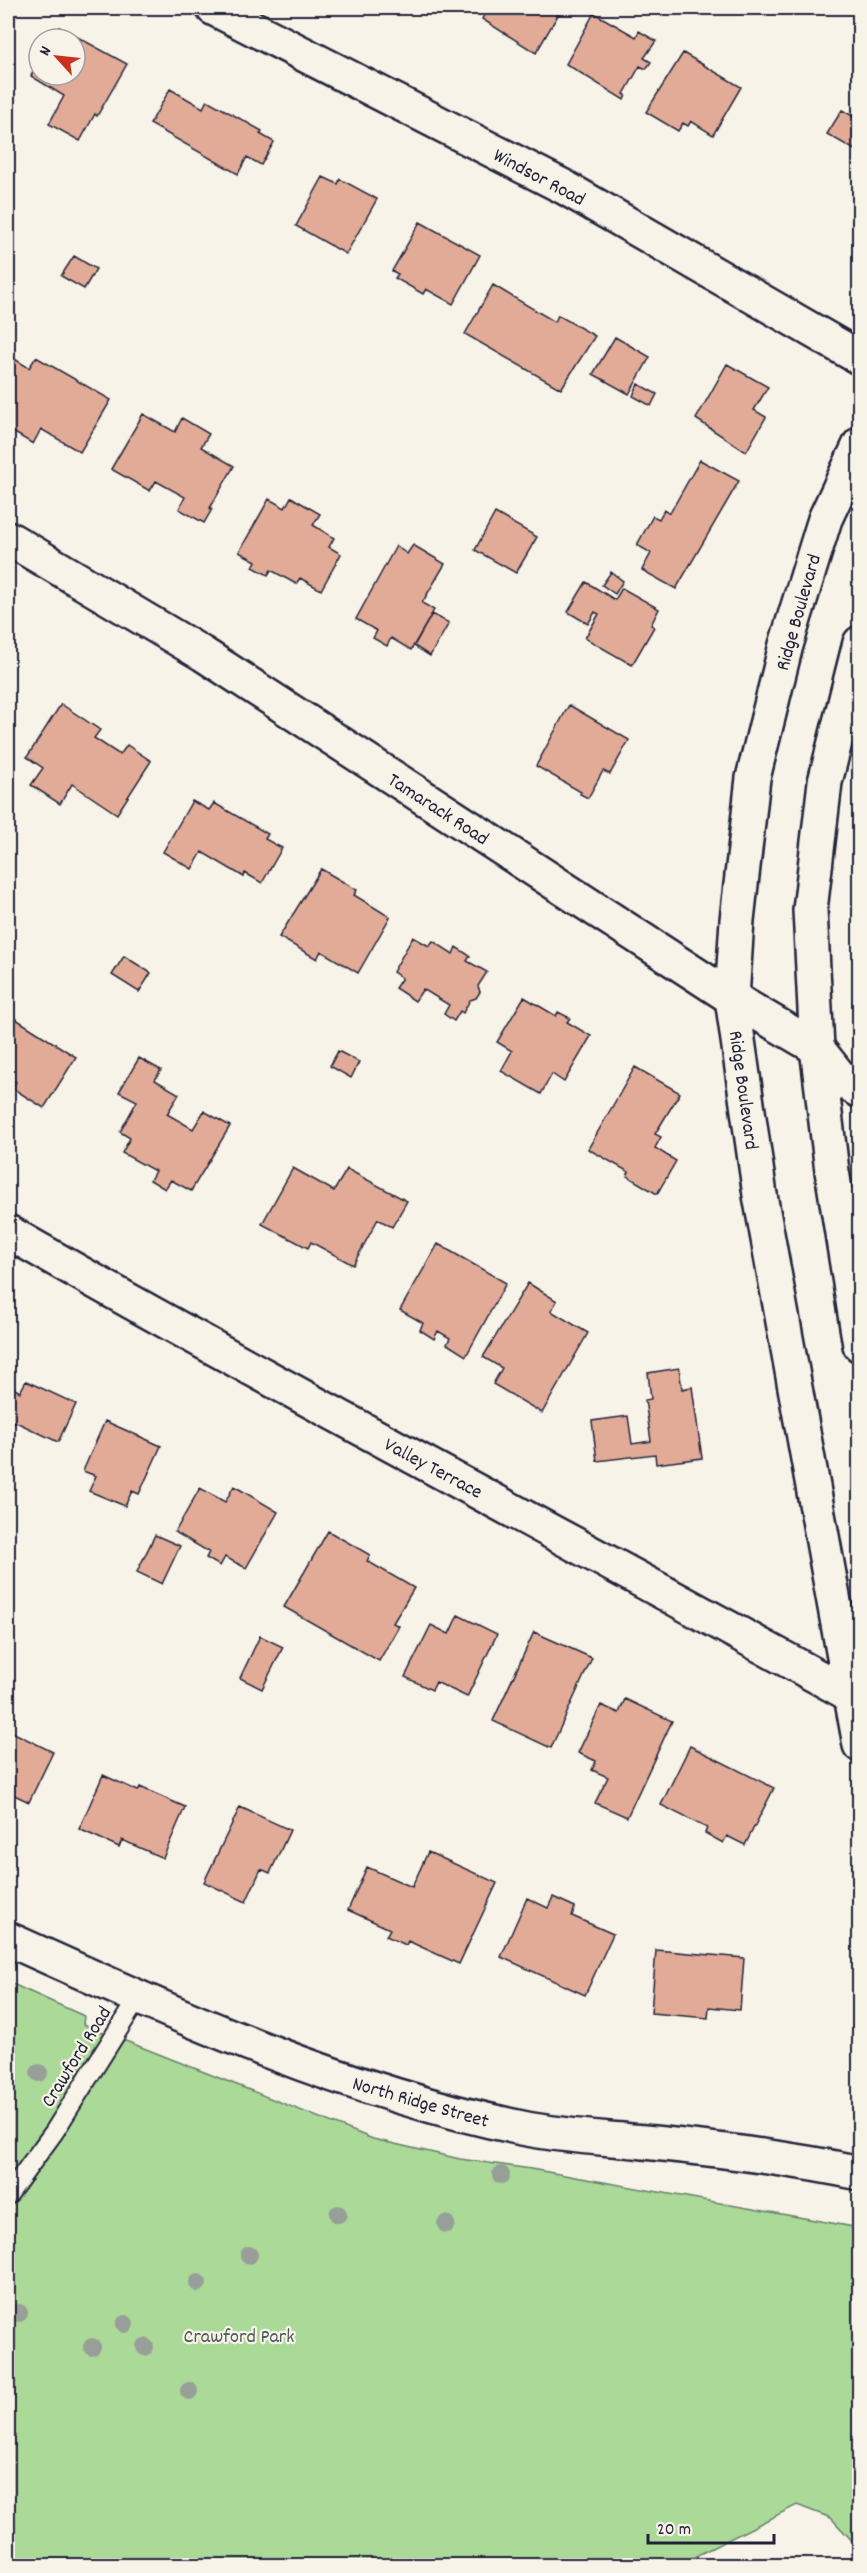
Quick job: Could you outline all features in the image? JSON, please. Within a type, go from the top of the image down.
[{"type":"street","name":"Windsor Road","points":[[213,8],[564,187],[860,358]]},
{"type":"street","name":"Ridge Boulevard","points":[[860,444],[825,519],[786,645],[753,778],[737,920],[732,998],[760,1195],[854,1698],[860,1744]]},
{"type":"street","name":"Tamarack Road","points":[[8,538],[202,654],[732,998],[817,1048],[844,1082],[860,1091]]},
{"type":"street","points":[[860,643],[825,782],[810,910],[817,1048],[832,1171],[860,1345]]},
{"type":"street","name":"Valley Terrace","points":[[8,1232],[207,1346],[576,1543],[854,1698]]},
{"type":"street","name":"North Ridge Street","points":[[8,1939],[138,1998],[298,2064],[409,2101],[524,2129],[728,2150],[860,2173]]},
{"type":"lane","name":"Crawford Road","points":[[8,2195],[54,2132],[138,1998]]},
{"type":"green space","name":"Crawford Park","points":[[8,1982],[84,2016],[83,2024],[373,2139],[460,2159],[531,2169],[859,2228],[859,2548],[831,2518],[797,2505],[678,2565],[8,2566]]},
{"type":"building","points":[[488,8],[562,8],[536,53],[482,19]]},
{"type":"building","points":[[594,13],[636,37],[639,31],[656,41],[644,58],[651,62],[646,69],[640,66],[624,94],[626,95],[624,100],[566,64]]},
{"type":"building","points":[[87,42],[127,64],[80,141],[49,124],[64,96],[49,87],[87,87]]},
{"type":"building","points":[[683,53],[741,87],[713,135],[691,121],[688,126],[683,123],[678,131],[646,112]]},
{"type":"building","points":[[170,89],[203,108],[207,100],[262,131],[260,134],[274,142],[261,165],[247,157],[238,174],[150,124]]},
{"type":"building","points":[[842,110],[856,118],[860,112],[860,153],[827,134]]},
{"type":"building","points":[[323,177],[338,184],[340,179],[377,199],[346,254],[296,226]]},
{"type":"building","points":[[420,222],[480,255],[453,304],[426,289],[423,294],[395,278],[398,274],[392,271]]},
{"type":"building","points":[[74,256],[96,269],[84,289],[61,276]]},
{"type":"building","points":[[493,285],[555,322],[558,315],[595,336],[561,389],[465,334]]},
{"type":"building","points":[[615,337],[650,357],[629,394],[593,374]]},
{"type":"building","points":[[8,355],[29,368],[36,357],[111,400],[80,452],[41,429],[33,444],[8,429]]},
{"type":"building","points":[[727,364],[768,387],[754,410],[766,417],[746,452],[696,419]]},
{"type":"building","points":[[638,384],[657,394],[651,406],[633,396]]},
{"type":"building","points":[[143,414],[175,432],[182,418],[209,434],[201,447],[234,466],[204,523],[179,509],[185,497],[156,481],[150,491],[111,469]]},
{"type":"building","points":[[700,460],[739,481],[676,589],[642,570],[651,553],[637,545],[653,516],[659,519],[664,510],[670,513]]},
{"type":"building","points":[[291,497],[320,514],[313,525],[334,538],[329,547],[341,554],[321,590],[300,578],[296,584],[271,570],[268,575],[253,567],[256,561],[239,552],[269,499],[285,508]]},
{"type":"building","points":[[495,513],[537,537],[516,573],[475,550]]},
{"type":"building","points":[[413,545],[445,564],[422,603],[434,610],[411,650],[391,638],[387,646],[373,638],[377,631],[356,619],[396,546],[407,554]]},
{"type":"building","points":[[611,572],[623,581],[615,594],[602,585]]},
{"type":"building","points":[[586,582],[615,600],[622,588],[659,609],[651,625],[654,627],[632,665],[585,638],[599,614],[595,612],[588,624],[568,612]]},
{"type":"building","points":[[432,614],[449,623],[430,656],[414,646]]},
{"type":"building","points":[[61,704],[100,730],[94,738],[120,755],[127,745],[151,761],[117,814],[72,784],[60,804],[31,785],[43,768],[27,757]]},
{"type":"building","points":[[569,705],[629,740],[610,774],[603,771],[588,798],[536,766]]},
{"type":"building","points":[[192,801],[209,810],[214,803],[268,834],[265,839],[282,848],[262,883],[245,873],[244,877],[202,852],[192,869],[163,852]]},
{"type":"building","points":[[321,869],[357,890],[354,895],[390,917],[358,973],[321,951],[317,959],[279,937]]},
{"type":"building","points":[[413,937],[429,946],[433,941],[453,954],[456,947],[470,956],[467,961],[487,972],[478,986],[480,992],[476,998],[470,1000],[463,1013],[460,1011],[454,1021],[444,1014],[449,1005],[423,989],[415,1001],[395,988],[402,978],[393,972]]},
{"type":"building","points":[[124,956],[151,973],[139,992],[112,975]]},
{"type":"building","points":[[524,997],[556,1016],[558,1012],[570,1018],[567,1022],[591,1036],[564,1082],[552,1074],[541,1094],[501,1071],[512,1051],[497,1042]]},
{"type":"building","points":[[8,1014],[76,1057],[44,1108],[12,1088],[16,1082],[8,1077]]},
{"type":"building","points":[[338,1051],[359,1062],[351,1078],[330,1066]]},
{"type":"building","points":[[139,1058],[161,1070],[155,1080],[179,1094],[167,1114],[193,1129],[204,1111],[230,1126],[191,1191],[171,1180],[165,1189],[150,1180],[155,1171],[122,1153],[130,1138],[120,1132],[137,1101],[119,1092]]},
{"type":"building","points":[[635,1067],[680,1093],[655,1134],[661,1137],[655,1148],[676,1161],[657,1194],[627,1176],[629,1172],[588,1149]]},
{"type":"building","points":[[293,1168],[334,1191],[347,1169],[407,1201],[392,1227],[378,1219],[353,1265],[311,1242],[308,1248],[262,1224]]},
{"type":"building","points":[[438,1244],[506,1283],[466,1356],[447,1344],[450,1338],[438,1331],[434,1339],[420,1330],[423,1323],[400,1310]]},
{"type":"building","points":[[528,1283],[557,1301],[551,1311],[588,1333],[542,1413],[493,1384],[502,1368],[483,1357]]},
{"type":"building","points":[[679,1368],[682,1389],[692,1387],[702,1458],[656,1464],[655,1454],[597,1461],[592,1421],[628,1416],[632,1444],[651,1441],[645,1400],[651,1399],[648,1373]]},
{"type":"building","points":[[26,1381],[76,1404],[58,1442],[14,1421],[10,1432],[8,1430],[8,1385],[20,1392]]},
{"type":"building","points":[[105,1421],[161,1446],[139,1494],[132,1491],[125,1506],[89,1491],[96,1476],[83,1471]]},
{"type":"building","points":[[234,1486],[278,1512],[246,1568],[225,1557],[220,1566],[206,1558],[209,1552],[175,1532],[200,1488],[225,1502]]},
{"type":"building","points":[[328,1531],[370,1555],[367,1561],[414,1588],[393,1623],[399,1626],[379,1661],[284,1607]]},
{"type":"building","points":[[155,1535],[180,1546],[162,1584],[137,1572]]},
{"type":"building","points":[[458,1615],[497,1634],[467,1697],[436,1682],[432,1690],[405,1677],[431,1625],[449,1634]]},
{"type":"building","points":[[534,1632],[592,1658],[551,1748],[493,1721]]},
{"type":"building","points":[[260,1636],[283,1647],[262,1689],[240,1678]]},
{"type":"building","points":[[625,1699],[672,1721],[627,1817],[595,1803],[608,1777],[592,1770],[596,1761],[578,1753],[601,1705],[619,1713]]},
{"type":"building","points":[[8,1730],[53,1752],[29,1802],[8,1792]]},
{"type":"building","points":[[690,1746],[774,1788],[745,1845],[727,1836],[723,1843],[705,1833],[707,1828],[661,1805]]},
{"type":"building","points":[[103,1775],[138,1791],[140,1787],[185,1807],[163,1858],[122,1840],[119,1847],[79,1829]]},
{"type":"building","points":[[240,1807],[290,1830],[270,1873],[261,1869],[246,1902],[204,1882]]},
{"type":"building","points":[[428,1852],[497,1883],[459,1964],[408,1941],[406,1945],[386,1936],[390,1929],[348,1910],[367,1867],[412,1887]]},
{"type":"building","points":[[553,1897],[575,1907],[572,1916],[613,1934],[585,1995],[501,1957],[527,1898],[548,1908]]},
{"type":"building","points":[[656,1950],[744,1958],[740,2010],[709,2007],[708,2018],[651,2013]]}]
